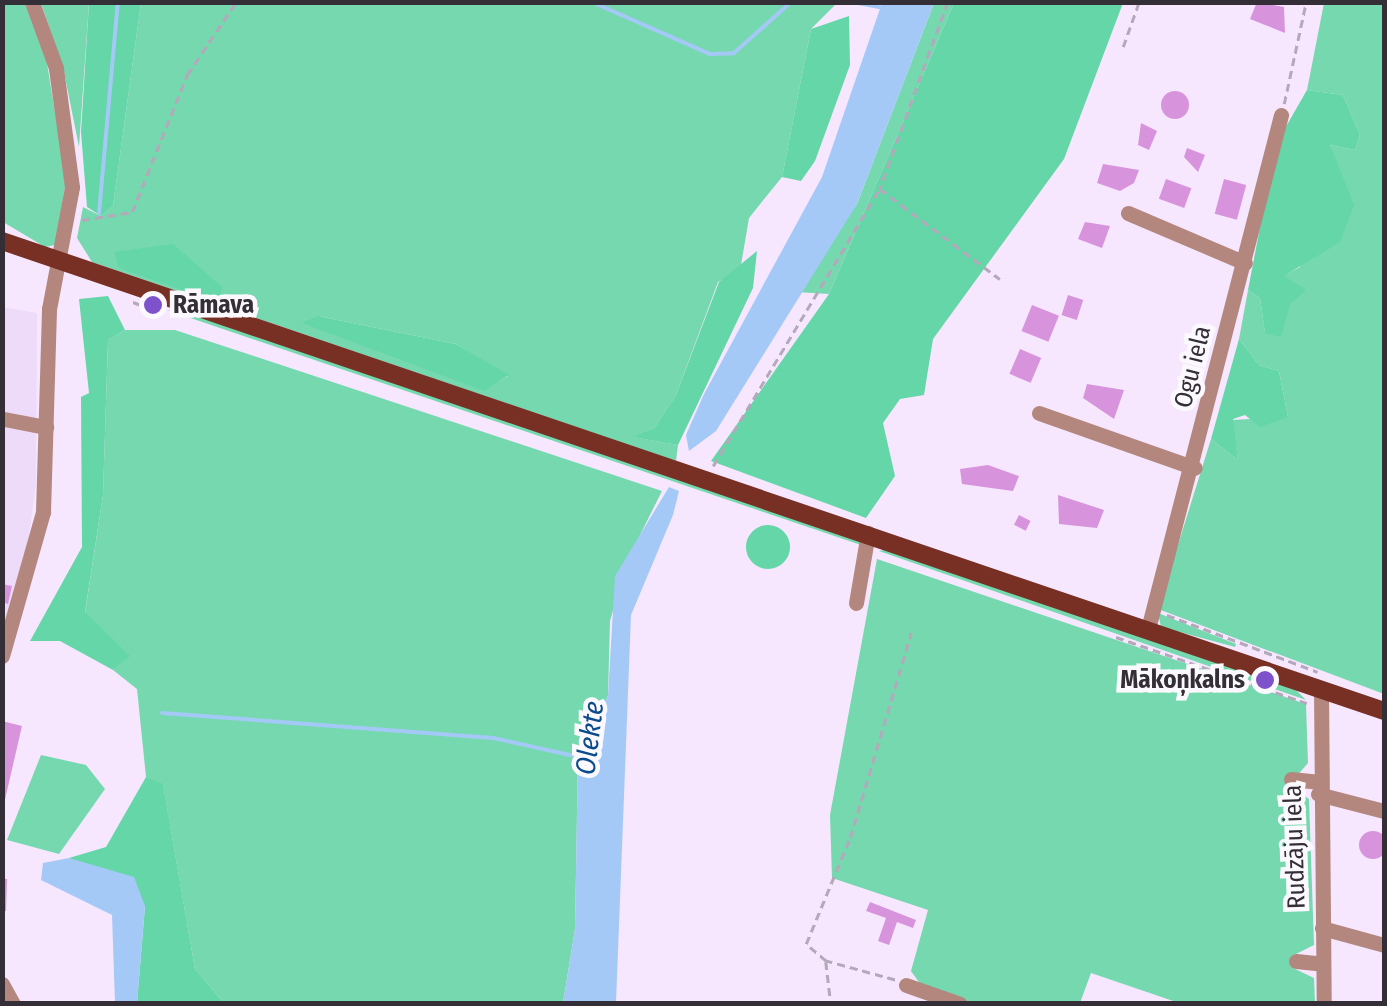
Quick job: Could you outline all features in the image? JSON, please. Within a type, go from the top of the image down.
[{"type":"main road","points":[[2,241],[1148,629],[1326,684],[1384,711]]},
{"type":"street","points":[[2,656],[9,618],[34,568],[58,260],[70,219],[63,104],[32,2]]},
{"type":"street","name":"Ogu iela","points":[[1148,629],[1194,468],[1281,115]]},
{"type":"street","points":[[1128,212],[1245,263]]},
{"type":"street","points":[[1039,413],[1194,468]]},
{"type":"street","points":[[4,419],[46,426]]},
{"type":"street","points":[[856,603],[868,533]]},
{"type":"street","name":"Rudzāju iela","points":[[1324,1004],[1318,788],[1326,684]]},
{"type":"street","points":[[1290,779],[1384,811]]},
{"type":"street","points":[[1322,928],[1384,945]]},
{"type":"street","points":[[1296,961],[1323,964]]},
{"type":"street","points":[[2,984],[14,1004]]},
{"type":"street","points":[[906,985],[960,1004]]},
{"type":"path","points":[[70,219],[118,222],[132,212],[187,76],[236,2]]},
{"type":"path","points":[[706,479],[880,189],[948,2]]},
{"type":"path","points":[[1123,47],[1139,2]]},
{"type":"path","points":[[1281,115],[1306,2]]},
{"type":"path","points":[[880,189],[1000,279]]},
{"type":"path","points":[[1154,610],[1326,684]]},
{"type":"path","points":[[906,985],[826,961],[806,944],[850,838],[912,634]]},
{"type":"path","points":[[826,961],[830,1004]]},
{"type":"shaded area","points":[[3,307],[37,313],[36,482],[25,565],[3,626]]},
{"type":"green space","points":[[3,3],[25,3],[47,63],[66,181],[55,245],[45,247],[3,222]]},
{"type":"green space","points":[[41,3],[89,3],[79,147],[63,67]]},
{"type":"green space","points":[[89,3],[141,3],[113,206],[101,216],[87,207],[81,132]]},
{"type":"green space","points":[[141,3],[837,3],[811,29],[782,177],[749,218],[740,271],[718,282],[676,395],[654,428],[633,437],[678,445],[676,461],[92,262],[77,238],[83,207],[101,216],[113,206]],"holes":[[[318,316],[456,344],[508,376],[484,390]]]},
{"type":"green space","points":[[934,3],[954,3],[829,294],[796,292],[857,204]]},
{"type":"green space","points":[[954,3],[1123,3],[1064,159],[933,339],[924,395],[900,399],[883,423],[895,476],[866,518],[711,461],[829,294]]},
{"type":"green space","points":[[1324,3],[1384,3],[1384,694],[1158,609],[1211,439],[1238,460],[1232,420],[1288,417],[1279,371],[1259,365],[1239,339],[1248,290],[1260,298],[1265,332],[1283,276],[1300,267],[1337,166],[1330,145],[1355,150],[1360,135],[1343,95],[1307,90]]},
{"type":"green space","points":[[849,16],[850,65],[815,161],[801,181],[782,177],[811,29]]},
{"type":"green space","points":[[1307,90],[1343,95],[1360,135],[1355,150],[1330,145],[1354,205],[1340,242],[1284,276],[1306,290],[1290,304],[1281,337],[1265,333],[1260,298],[1248,290],[1276,144]]},
{"type":"green space","points":[[173,244],[222,287],[219,303],[119,268],[114,252]]},
{"type":"green space","points":[[757,251],[753,288],[678,445],[632,437],[654,428],[676,395],[719,282]]},
{"type":"green space","points":[[108,296],[125,330],[108,340],[103,495],[85,612],[130,656],[113,670],[60,641],[30,641],[82,547],[81,397],[89,393],[79,299]]},
{"type":"green space","points":[[167,310],[214,320],[858,540],[861,545]]},
{"type":"green space","points":[[318,316],[456,344],[509,375],[484,391],[302,323]]},
{"type":"green space","points":[[125,330],[175,330],[662,491],[626,563],[610,621],[608,696],[578,757],[575,929],[563,1003],[224,1003],[195,969],[163,785],[146,777],[137,689],[113,670],[129,656],[85,613],[103,495],[108,340]]},
{"type":"green space","points":[[1239,339],[1259,365],[1279,371],[1288,417],[1260,427],[1245,415],[1233,419],[1238,460],[1211,439]]},
{"type":"green space","points":[[768,525],[784,531],[790,547],[784,563],[768,569],[752,563],[746,547],[752,531]]},
{"type":"green space","points":[[889,549],[1292,686],[1306,700],[879,551]]},
{"type":"green space","points":[[877,559],[1306,704],[1308,763],[1289,785],[1309,799],[1314,945],[1294,955],[1293,968],[1314,978],[1315,1003],[1179,1003],[1091,973],[1080,1003],[973,1003],[921,985],[911,971],[928,910],[832,878],[830,815]]},
{"type":"green space","points":[[1158,613],[1236,644],[1235,647],[1161,627]]},
{"type":"green space","points":[[41,755],[86,765],[105,789],[59,854],[7,840]]},
{"type":"green space","points":[[146,777],[163,784],[195,969],[224,1003],[137,1003],[145,906],[69,858],[106,847]]},
{"type":"water","points":[[882,3],[934,3],[857,204],[716,431],[689,451],[686,435],[704,394],[822,177]]},
{"type":"water","name":"Olekte","points":[[669,487],[679,491],[673,515],[631,615],[616,1003],[563,1003],[575,929],[578,757],[608,696],[615,576]]},
{"type":"water","points":[[69,858],[134,877],[145,906],[137,1003],[115,1003],[112,915],[41,880],[43,863]]},
{"type":"building","points":[[1257,2],[1284,7],[1285,33],[1250,19]]},
{"type":"building","points":[[1175,91],[1185,95],[1189,105],[1185,115],[1175,119],[1165,115],[1161,105],[1165,95]]},
{"type":"building","points":[[1141,123],[1157,131],[1149,150],[1138,145]]},
{"type":"building","points":[[1187,148],[1205,155],[1198,172],[1184,157]]},
{"type":"building","points":[[1103,164],[1139,170],[1134,183],[1120,191],[1097,183]]},
{"type":"building","points":[[1166,179],[1191,188],[1184,208],[1159,199]]},
{"type":"building","points":[[1224,179],[1246,185],[1237,220],[1215,214]]},
{"type":"building","points":[[1085,222],[1110,226],[1102,248],[1078,239]]},
{"type":"building","points":[[1068,295],[1083,300],[1077,320],[1062,315]]},
{"type":"building","points":[[1032,305],[1059,316],[1048,342],[1022,331]]},
{"type":"building","points":[[1020,349],[1041,358],[1031,383],[1009,374]]},
{"type":"building","points":[[1087,384],[1124,390],[1114,419],[1083,398]]},
{"type":"building","points":[[988,465],[1019,476],[1013,491],[962,484],[960,469]]},
{"type":"building","points":[[1058,495],[1104,510],[1097,528],[1059,524]]},
{"type":"building","points":[[1019,515],[1031,521],[1026,531],[1014,525]]},
{"type":"building","points":[[2,584],[12,586],[8,604],[2,602]]},
{"type":"building","points":[[2,721],[22,726],[4,804],[2,803]]},
{"type":"building","points":[[1373,831],[1383,835],[1387,845],[1383,855],[1373,859],[1363,855],[1359,845],[1363,835]]},
{"type":"building","points":[[2,879],[7,879],[6,911],[2,911]]},
{"type":"building","points":[[870,902],[916,920],[913,928],[897,922],[889,945],[878,941],[886,918],[866,911]]},
{"type":"waterway","points":[[99,213],[118,2]]},
{"type":"waterway","points":[[592,2],[710,54],[734,53],[791,2]]},
{"type":"waterway","points":[[853,2],[884,8]]},
{"type":"waterway","points":[[162,713],[493,738],[579,757]]},
{"type":"place","name":"Rāmava","points":[[153,305]]},
{"type":"place","name":"Mākoņkalns","points":[[1265,680]]}]
